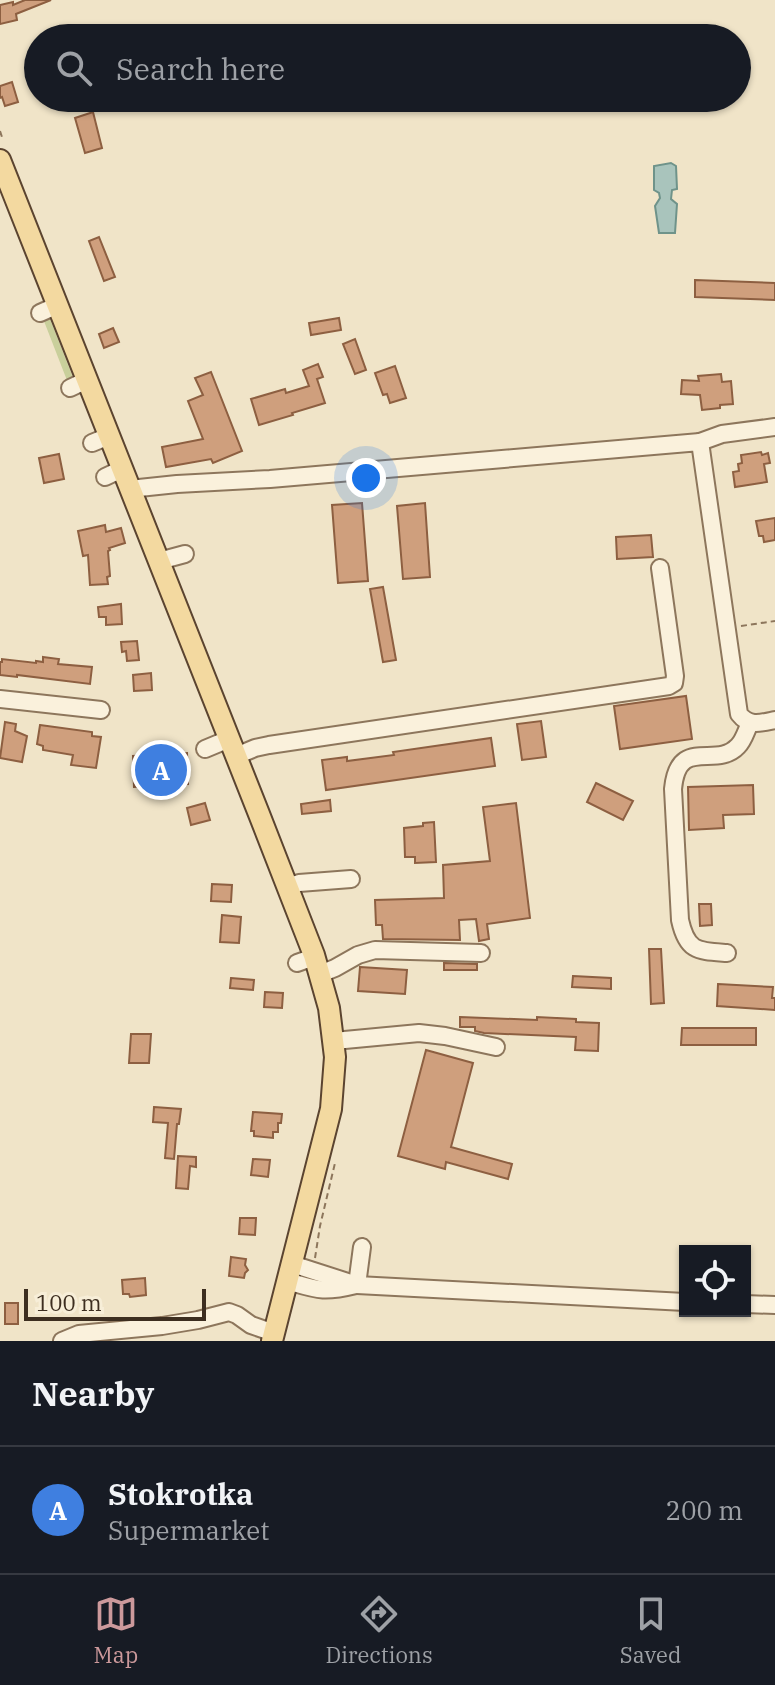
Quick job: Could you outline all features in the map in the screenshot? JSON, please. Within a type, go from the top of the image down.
[{"type":"main road","points":[[0,160],[49,309],[114,473],[131,490],[287,887],[311,964],[329,1008],[334,1041],[331,1109],[273,1337]]},
{"type":"street","points":[[131,490],[700,442],[722,434],[775,427]]},
{"type":"street","points":[[700,442],[739,714],[750,723],[775,720]]},
{"type":"street","points":[[159,561],[185,554]]},
{"type":"street","points":[[205,749],[255,748],[669,686],[674,683],[675,676],[660,568]]},
{"type":"street","points":[[0,699],[101,710]]},
{"type":"street","points":[[727,953],[699,951],[683,933],[673,789],[678,767],[684,760],[732,751],[742,741],[750,723]]},
{"type":"street","points":[[287,887],[351,879]]},
{"type":"street","points":[[311,964],[330,971],[369,951],[481,953]]},
{"type":"street","points":[[334,1041],[419,1033],[496,1047]]},
{"type":"street","points":[[357,1285],[362,1247]]},
{"type":"street","points":[[290,1272],[319,1291],[357,1285],[679,1302]]},
{"type":"street","points":[[751,1304],[775,1305]]},
{"type":"street","points":[[62,1341],[79,1334],[186,1322],[229,1312],[273,1337]]},
{"type":"path","points":[[0,131],[0,137]]},
{"type":"path","points":[[728,628],[775,621]]},
{"type":"green space","points":[[48,314],[74,380],[68,383],[42,316]]},
{"type":"water","points":[[671,163],[676,166],[677,189],[672,190],[671,199],[677,204],[675,233],[659,233],[655,206],[660,198],[654,190],[654,166]]},
{"type":"building","points":[[25,0],[51,0],[16,14],[17,20],[0,24],[0,5],[13,2],[13,5]]},
{"type":"building","points":[[12,82],[18,102],[5,106],[0,98],[0,86]]},
{"type":"building","points":[[93,112],[102,148],[85,153],[75,118]]},
{"type":"building","points":[[99,237],[115,277],[104,281],[89,241]]},
{"type":"building","points":[[695,280],[775,283],[775,300],[695,297]]},
{"type":"building","points":[[339,318],[341,330],[311,335],[309,323]]},
{"type":"building","points":[[113,328],[119,342],[104,348],[99,334]]},
{"type":"building","points":[[355,339],[366,370],[355,374],[343,344]]},
{"type":"building","points":[[318,364],[323,377],[317,379],[325,403],[259,425],[251,399],[309,386],[303,370]]},
{"type":"building","points":[[395,366],[406,398],[390,403],[387,394],[383,395],[375,373]]},
{"type":"building","points":[[211,372],[242,451],[213,463],[211,459],[166,467],[162,447],[203,439],[188,401],[203,395],[195,378]]},
{"type":"building","points":[[721,374],[722,382],[731,381],[733,404],[702,410],[700,395],[681,394],[682,380],[699,381],[698,376]]},
{"type":"building","points":[[761,452],[762,455],[768,453],[770,463],[764,464],[767,482],[735,487],[733,472],[739,471],[741,455]]},
{"type":"building","points":[[59,454],[64,479],[44,483],[39,458]]},
{"type":"building","points":[[362,503],[368,581],[338,583],[332,505]]},
{"type":"building","points":[[425,503],[430,577],[403,579],[397,506]]},
{"type":"building","points":[[775,518],[775,540],[764,542],[763,536],[759,536],[756,521]]},
{"type":"building","points":[[105,525],[106,532],[121,528],[125,543],[109,548],[108,584],[90,585],[88,555],[83,556],[78,531]]},
{"type":"building","points":[[651,535],[653,557],[617,559],[616,537]]},
{"type":"building","points":[[383,587],[396,660],[383,662],[370,589]]},
{"type":"building","points":[[121,604],[122,624],[106,625],[106,617],[99,617],[98,607]]},
{"type":"building","points":[[137,641],[139,660],[127,661],[121,642]]},
{"type":"building","points":[[43,657],[59,659],[58,664],[92,667],[90,684],[0,675],[2,659],[36,663],[43,662]]},
{"type":"building","points":[[151,673],[152,690],[134,691],[133,675]]},
{"type":"building","points":[[686,696],[692,739],[620,749],[614,706]]},
{"type":"building","points":[[541,721],[546,757],[522,760],[517,724]]},
{"type":"building","points":[[5,722],[16,724],[15,731],[27,736],[22,762],[0,758]]},
{"type":"building","points":[[40,725],[92,732],[92,736],[101,737],[96,768],[71,765],[73,755],[43,750],[43,746],[37,744]]},
{"type":"building","points":[[491,738],[495,766],[326,790],[322,760],[347,757],[347,761],[394,755],[393,752]]},
{"type":"building","points":[[187,753],[188,784],[134,787],[133,756]]},
{"type":"building","points":[[596,783],[633,801],[623,820],[587,802]]},
{"type":"building","points":[[753,785],[754,814],[723,815],[724,828],[689,830],[688,787]]},
{"type":"building","points":[[330,800],[331,811],[302,814],[301,804]]},
{"type":"building","points":[[205,803],[210,820],[191,825],[187,808]]},
{"type":"building","points":[[516,803],[530,918],[487,924],[489,939],[479,941],[476,919],[459,920],[460,940],[383,939],[382,925],[376,925],[375,900],[444,898],[443,865],[490,861],[483,807]]},
{"type":"building","points":[[434,822],[436,862],[415,863],[415,857],[405,857],[404,828]]},
{"type":"building","points":[[212,884],[232,885],[231,902],[211,901]]},
{"type":"building","points":[[699,904],[711,904],[712,925],[700,926]]},
{"type":"building","points":[[222,915],[241,917],[239,943],[220,942]]},
{"type":"building","points":[[649,949],[661,949],[664,1003],[651,1004]]},
{"type":"building","points":[[444,963],[477,964],[477,970],[444,970]]},
{"type":"building","points":[[360,967],[407,970],[405,994],[358,991]]},
{"type":"building","points":[[573,976],[611,978],[611,989],[572,987]]},
{"type":"building","points":[[231,978],[254,980],[253,990],[230,988]]},
{"type":"building","points":[[718,984],[773,987],[775,1010],[717,1006]]},
{"type":"building","points":[[265,992],[283,993],[282,1008],[264,1007]]},
{"type":"building","points":[[460,1017],[537,1020],[537,1017],[599,1023],[598,1051],[575,1050],[576,1037],[475,1031],[475,1027],[460,1027]]},
{"type":"building","points":[[682,1028],[756,1028],[756,1045],[681,1045]]},
{"type":"building","points":[[131,1034],[151,1034],[149,1063],[129,1063]]},
{"type":"building","points":[[426,1050],[473,1063],[451,1147],[512,1164],[508,1179],[446,1162],[445,1169],[398,1156]]},
{"type":"building","points":[[154,1107],[181,1109],[174,1159],[165,1158],[168,1123],[153,1122]]},
{"type":"building","points":[[253,1112],[282,1114],[278,1132],[273,1132],[273,1138],[254,1136],[254,1131],[251,1131]]},
{"type":"building","points":[[178,1156],[196,1157],[196,1167],[190,1166],[188,1189],[176,1188]]},
{"type":"building","points":[[253,1159],[270,1160],[268,1177],[251,1175]]},
{"type":"building","points":[[240,1218],[256,1218],[255,1235],[239,1234]]},
{"type":"building","points":[[231,1257],[246,1259],[248,1270],[244,1278],[229,1276]]},
{"type":"building","points":[[145,1278],[146,1295],[130,1297],[123,1294],[122,1280]]},
{"type":"building","points":[[5,1303],[18,1303],[18,1324],[5,1324]]},
{"type":"place","name":"Stokrotka","points":[[161,770]]}]
